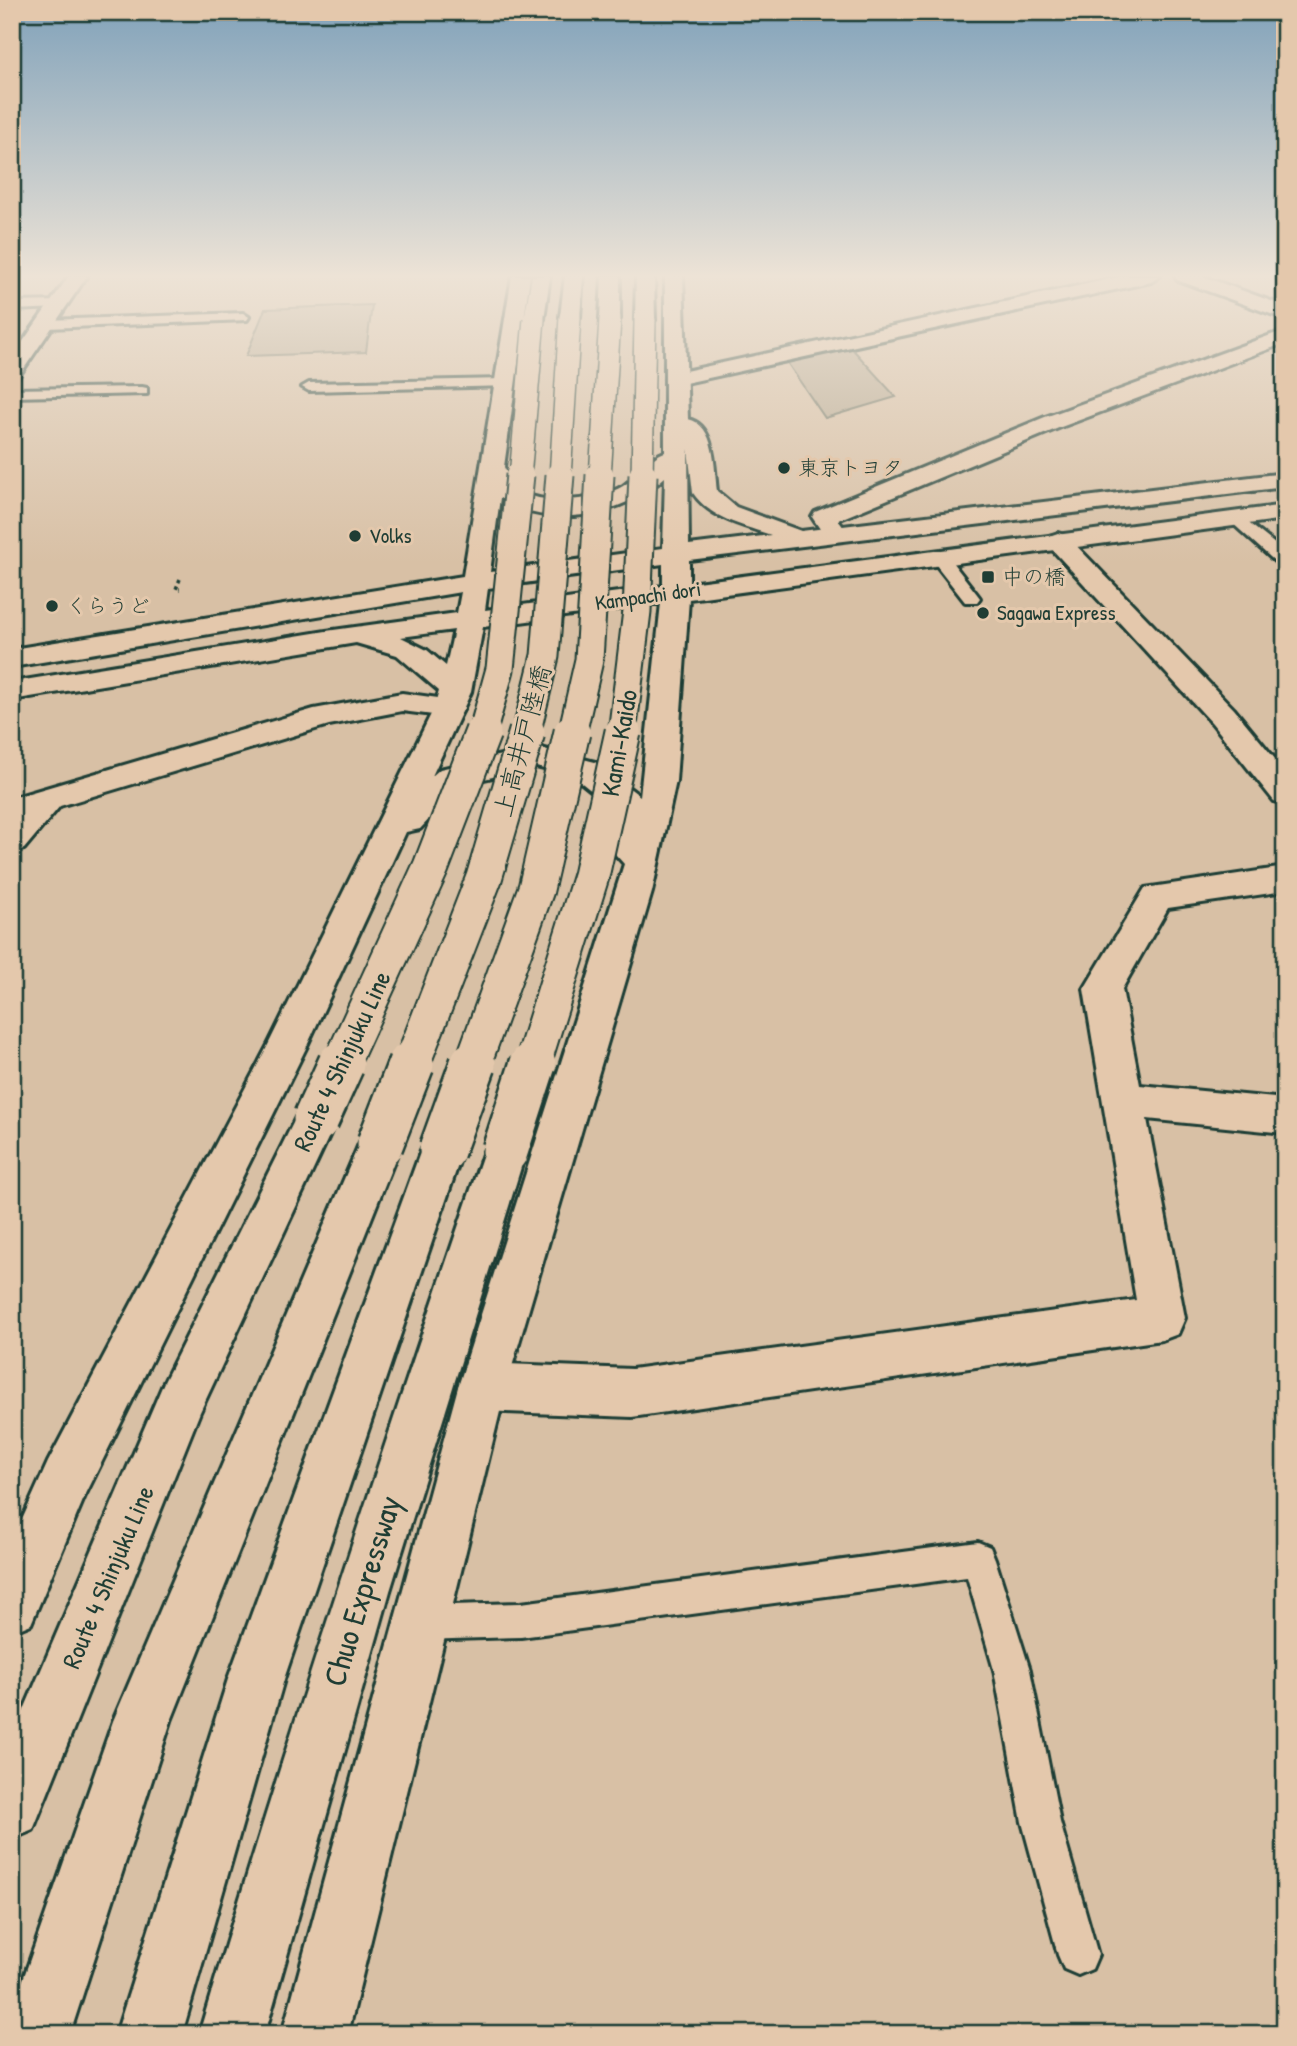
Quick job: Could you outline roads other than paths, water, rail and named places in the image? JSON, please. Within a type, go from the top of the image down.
[{"type":"main road","points":[[12,1605],[66,1480],[286,1048],[452,700],[472,601],[507,371]]},
{"type":"main road","name":"Route 4 Shinjuku Line","points":[[12,1809],[181,1399],[316,1119],[425,879],[479,745],[500,669],[529,371]]},
{"type":"main road","name":"上高井戸陸橋","points":[[37,2034],[142,1721],[380,1144],[484,878],[526,735],[545,656],[566,371]]},
{"type":"main road","name":"上高井戸陸橋","points":[[149,2034],[257,1676],[536,889],[589,660],[607,371]]},
{"type":"main road","name":"Kami-Kaido","points":[[505,1152],[600,848],[627,706],[639,576],[644,371]]},
{"type":"main road","points":[[316,2034],[482,1387],[635,892],[660,781],[676,573],[676,371]]},
{"type":"main road","points":[[676,379],[711,371]]},
{"type":"main road","points":[[835,533],[824,517],[1036,427],[1186,371]]},
{"type":"main road","points":[[677,412],[699,441],[705,493],[727,512],[770,529],[807,537]]},
{"type":"main road","points":[[493,468],[503,489],[532,504],[582,507],[608,502],[628,492],[661,468],[677,446]]},
{"type":"main road","name":"Kampachi dori","points":[[12,691],[326,639],[472,601],[676,573],[807,537],[1285,480]]},
{"type":"main road","name":"Kampachi dori","points":[[12,658],[676,573],[939,557],[1285,512]]},
{"type":"main road","points":[[1058,541],[1223,716],[1285,793]]},
{"type":"main road","points":[[326,639],[377,640],[404,646],[423,658],[452,700]]},
{"type":"main road","points":[[12,808],[47,800],[325,716],[402,702],[452,700]]},
{"type":"main road","points":[[372,866],[424,801],[451,776],[536,757],[584,769],[629,804],[635,892]]},
{"type":"main road","points":[[12,841],[47,800]]},
{"type":"main road","points":[[482,1387],[632,1393],[1162,1318],[1103,989],[1157,897],[1285,879]]},
{"type":"main road","points":[[1124,1100],[1285,1116]]},
{"type":"main road","name":"Chuo Expressway","points":[[232,2034],[296,1802],[373,1551],[505,1152]]},
{"type":"lane","points":[[309,387],[505,383]]},
{"type":"lane","points":[[12,393],[142,391]]},
{"type":"lane","points":[[1236,518],[1285,561]]},
{"type":"lane","points":[[939,557],[971,598]]},
{"type":"lane","points":[[420,1623],[521,1620],[978,1559],[1012,1670],[1041,1822],[1078,1955]]},
{"type":"place","name":"東京トヨタ","points":[[784,468]]},
{"type":"place","name":"Volks","points":[[355,536]]},
{"type":"place","name":"中の橋","points":[[988,577]]},
{"type":"place","name":"くらうど","points":[[52,606]]},
{"type":"place","name":"Sagawa Express","points":[[983,613]]}]
